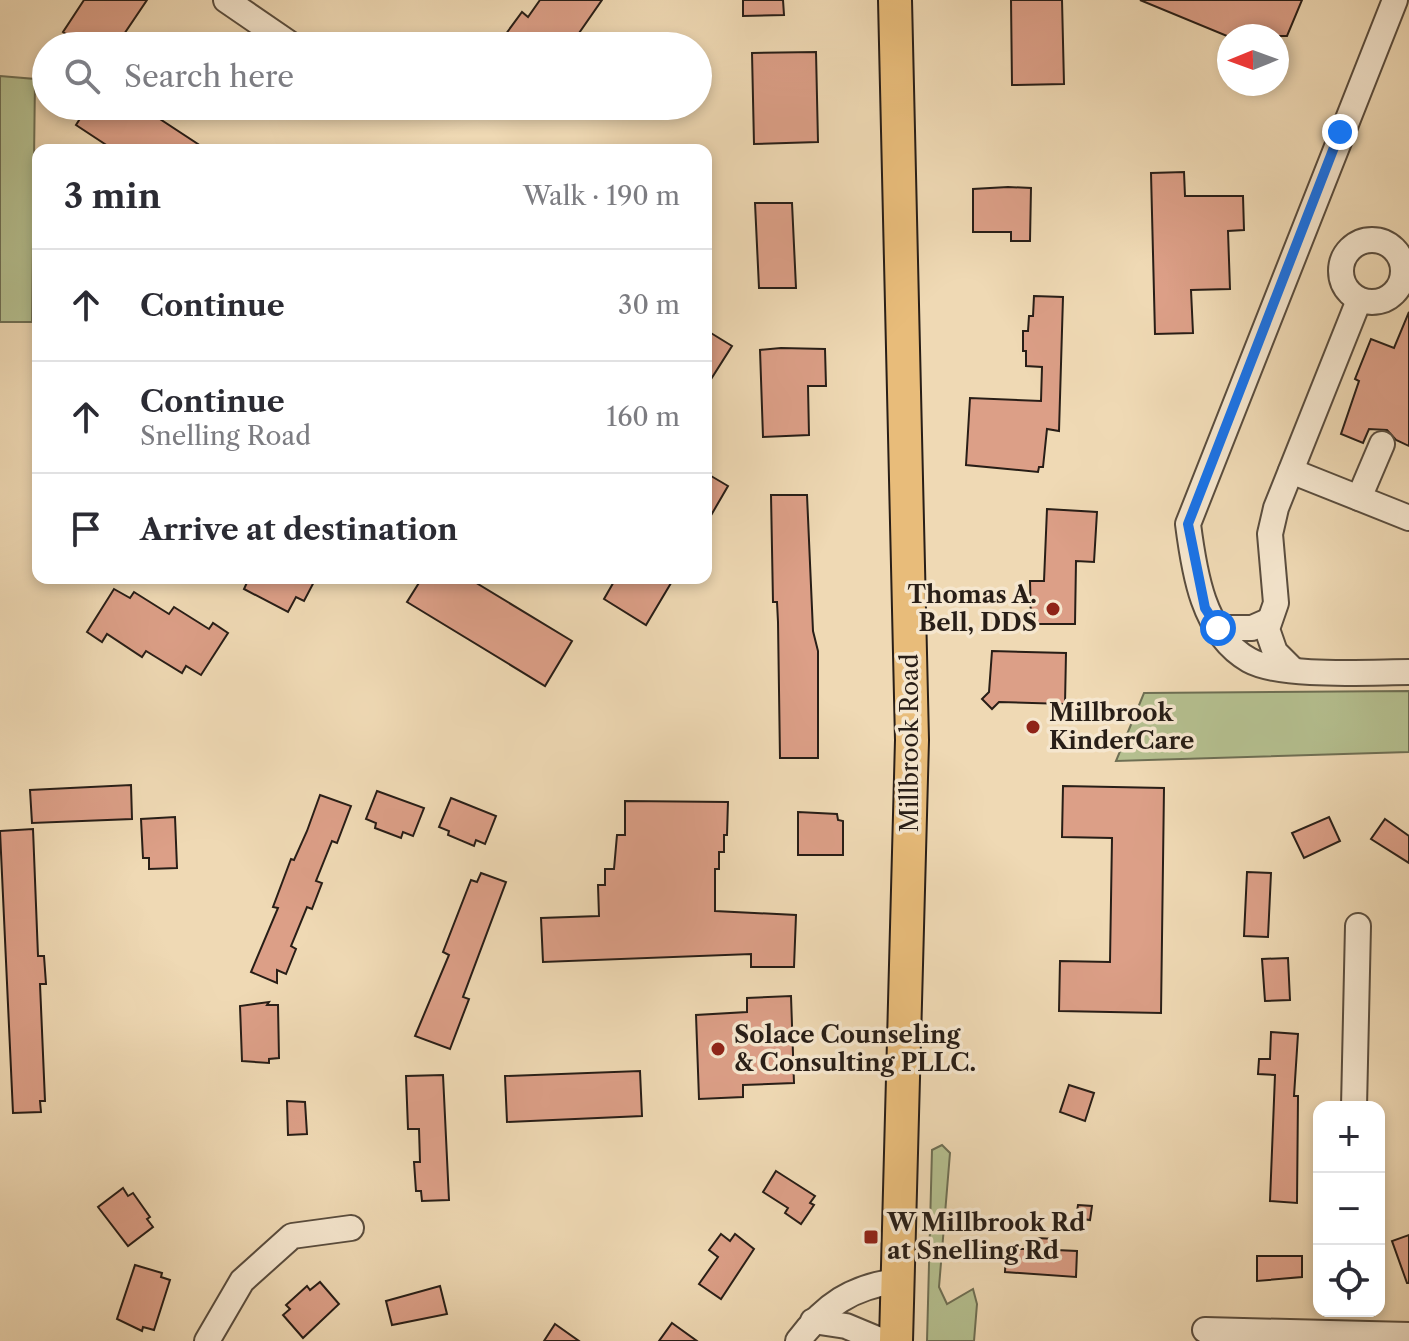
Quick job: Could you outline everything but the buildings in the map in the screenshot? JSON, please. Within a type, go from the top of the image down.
[{"type":"main road","name":"Millbrook Road","points":[[895,0],[912,740],[896,1341]]},
{"type":"street","points":[[226,0],[273,32]]},
{"type":"street","points":[[1395,0],[1188,524],[1205,608],[1226,640],[1250,661],[1293,670],[1409,672]]},
{"type":"street","points":[[1293,670],[1275,652],[1267,629],[1276,603],[1270,534],[1291,471],[1359,300]]},
{"type":"street","points":[[1359,498],[1382,444]]},
{"type":"street","points":[[1291,471],[1409,518]]},
{"type":"street","points":[[1218,628],[1252,628],[1268,621]]},
{"type":"street","points":[[1354,1101],[1358,926]]},
{"type":"street","points":[[207,1341],[242,1281],[292,1236],[351,1228]]},
{"type":"street","points":[[798,1341],[819,1314],[866,1285],[896,1281]]},
{"type":"street","points":[[813,1321],[846,1326],[882,1341]]},
{"type":"street","points":[[1205,1330],[1349,1322],[1409,1335]]},
{"type":"green space","points":[[0,76],[32,79],[32,120],[34,120],[32,322],[0,322]]},
{"type":"green space","points":[[1409,691],[1409,752],[1116,761],[1144,693]]},
{"type":"green space","points":[[942,1145],[950,1153],[939,1287],[947,1304],[973,1289],[977,1304],[974,1341],[927,1341],[932,1150]]},
{"type":"place","name":"Thomas A. Bell, DDS","points":[[1053,609]]},
{"type":"place","name":"Millbrook KinderCare","points":[[1033,727]]},
{"type":"place","name":"Solace Counseling & Consulting PLLC.","points":[[718,1049]]},
{"type":"place","name":"W Millbrook Rd at Snelling Rd","points":[[871,1237]]},
{"type":"route","points":[[1218,628],[1205,608],[1188,524],[1340,132]]}]
